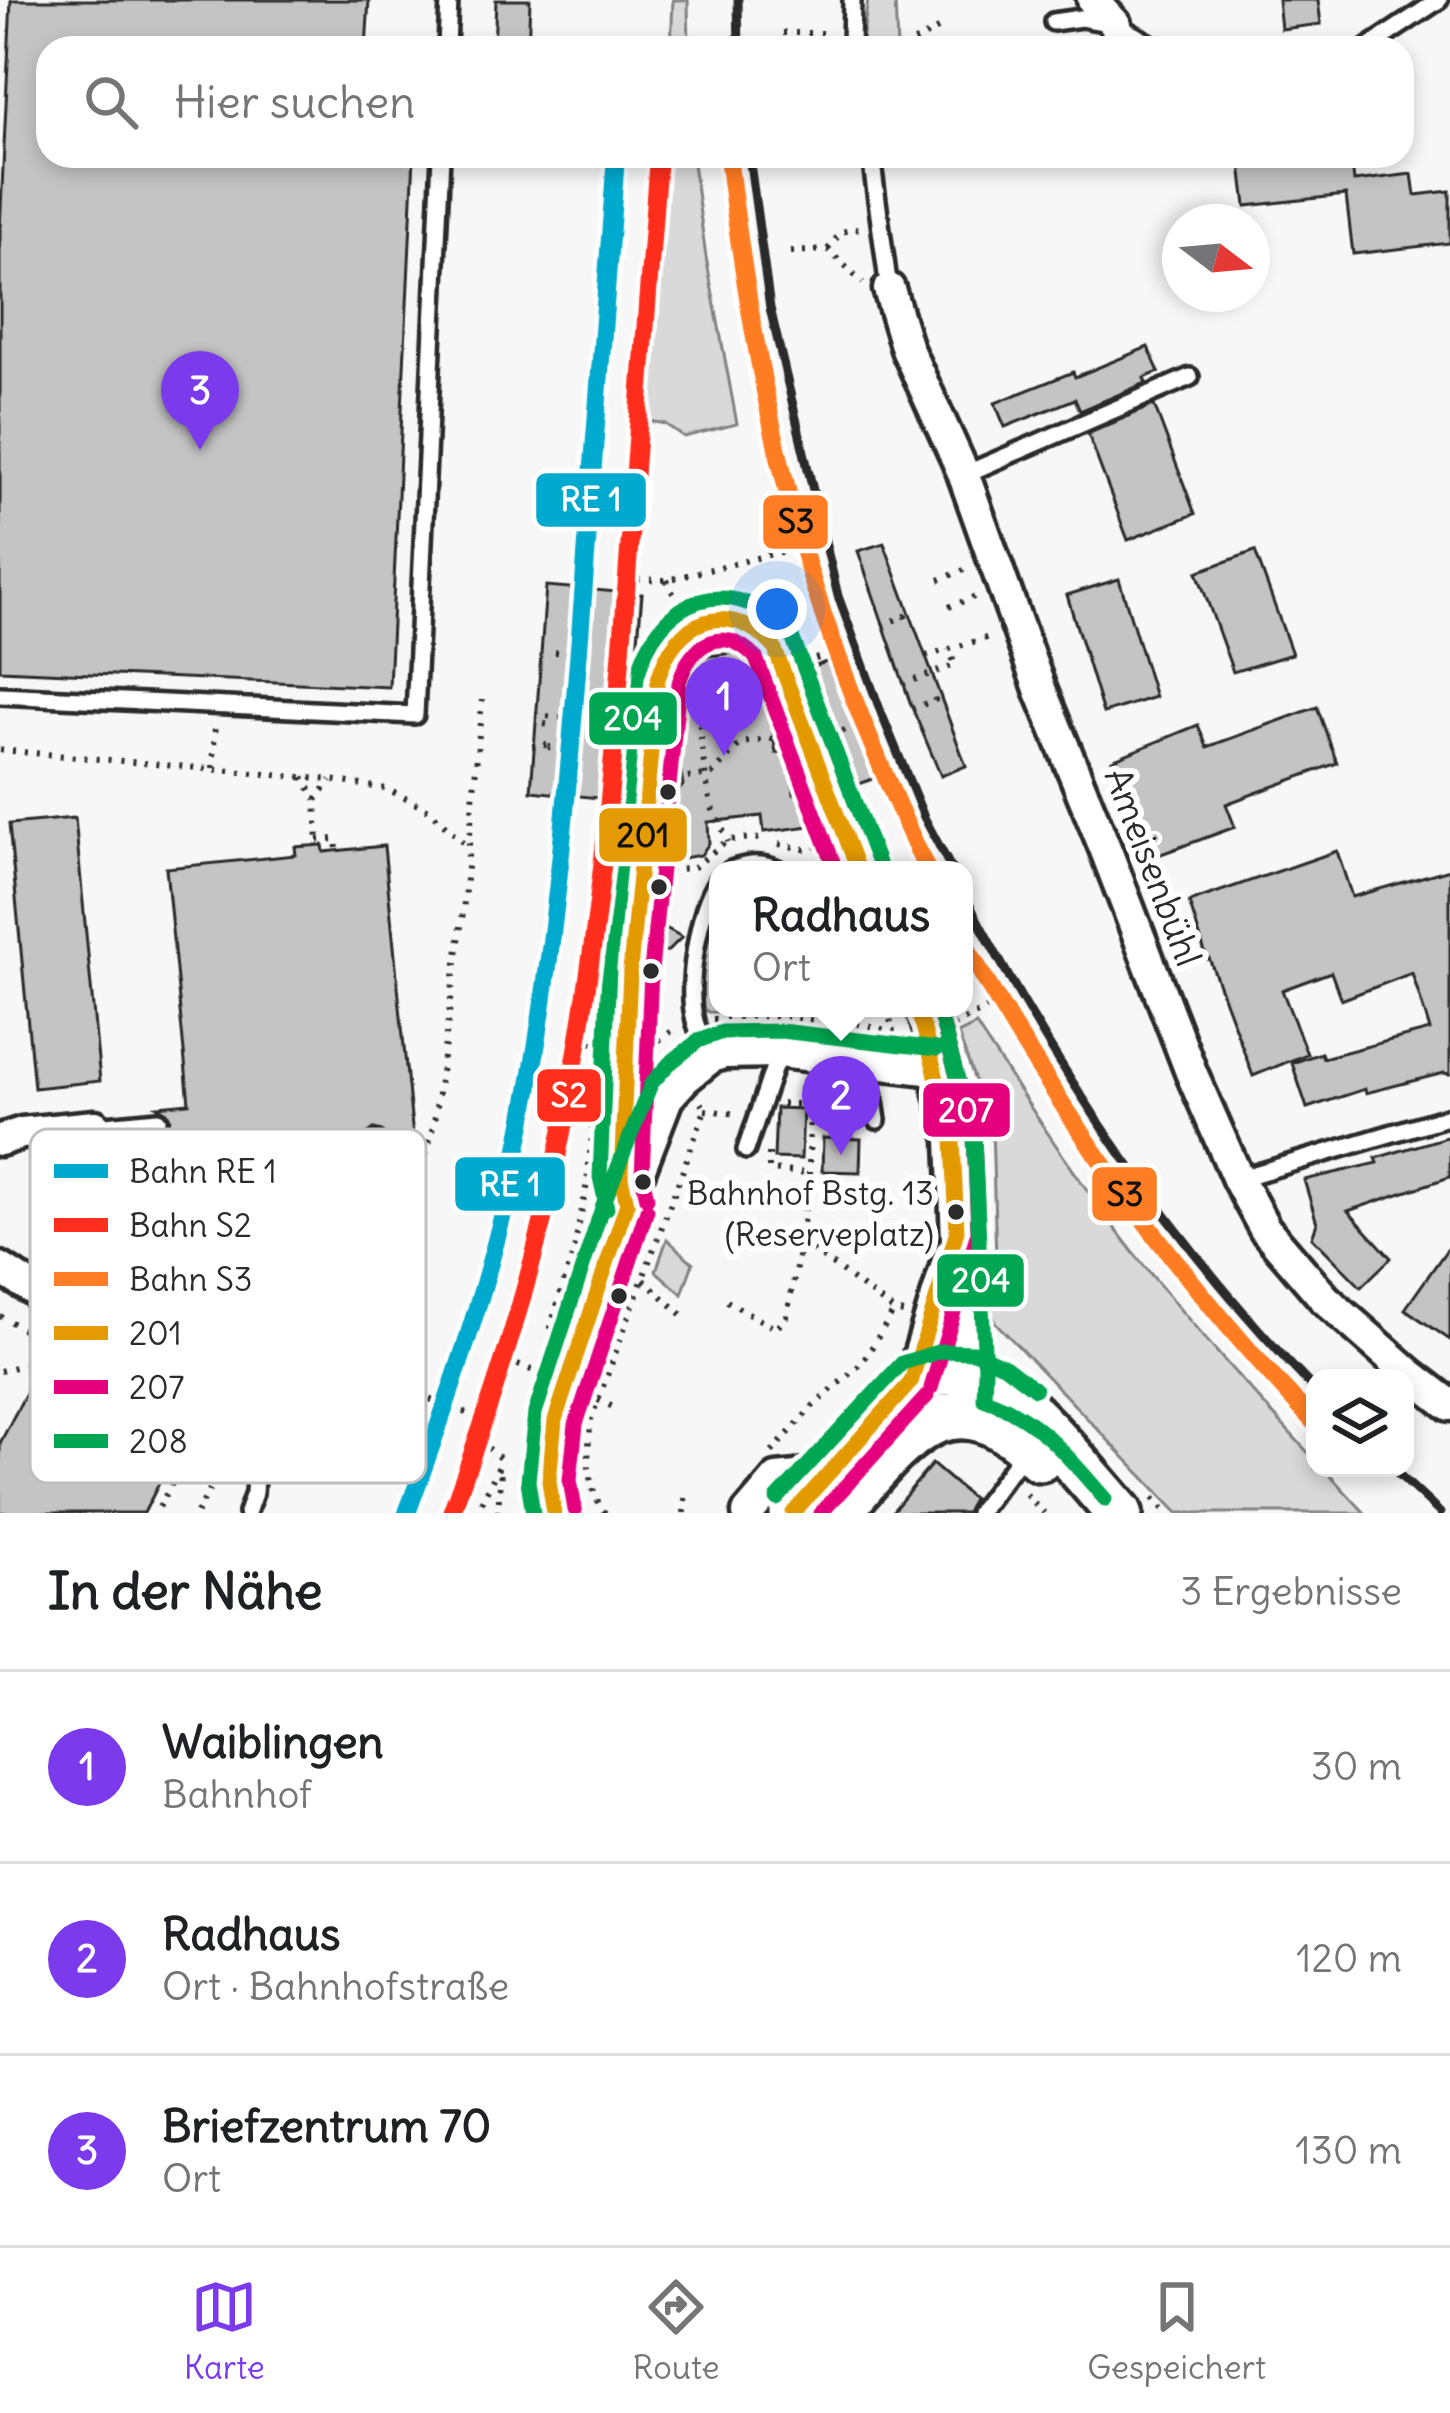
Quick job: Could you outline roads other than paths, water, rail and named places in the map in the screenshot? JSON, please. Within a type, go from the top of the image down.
[{"type":"street","points":[[1093,0],[1115,24]]},
{"type":"street","name":"Ameisenbühl","points":[[889,289],[924,407],[963,475],[1040,689],[1238,1179],[1265,1229],[1325,1299],[1450,1405]]},
{"type":"street","points":[[554,1513],[549,1480],[555,1420],[627,1203],[667,1099],[711,1057],[724,1053],[881,1055],[935,1070],[953,1140],[963,1393]]},
{"type":"street","points":[[58,1129],[95,1126]]},
{"type":"street","points":[[0,1140],[30,1131]]},
{"type":"street","points":[[911,1382],[957,1231]]},
{"type":"street","points":[[0,1268],[30,1287]]},
{"type":"street","points":[[794,1513],[911,1382],[932,1373],[963,1393],[984,1419],[1000,1426],[1017,1460],[1089,1513]]},
{"type":"street","points":[[837,1513],[916,1429],[942,1418],[963,1393],[994,1381],[1043,1425],[1119,1513]]},
{"type":"street","points":[[748,1513],[777,1479],[834,1466]]},
{"type":"lane","points":[[448,36],[449,0]]},
{"type":"lane","points":[[852,0],[852,36]]},
{"type":"lane","points":[[1385,36],[1438,0]]},
{"type":"lane","points":[[1052,22],[1081,18],[1115,24],[1136,36]]},
{"type":"lane","points":[[0,695],[415,715],[441,168]]},
{"type":"lane","points":[[871,168],[872,225],[889,289]]},
{"type":"lane","points":[[963,475],[1190,376]]},
{"type":"lane","points":[[627,1203],[621,1178],[630,970],[658,679],[666,653],[688,628],[710,620],[737,620],[759,629],[774,647],[855,861]]},
{"type":"lane","points":[[709,897],[698,937],[693,987],[694,1019],[711,1057]]},
{"type":"lane","points":[[831,1057],[841,1017]]},
{"type":"lane","points":[[918,1017],[935,1070]]},
{"type":"lane","points":[[746,1150],[779,1052]]},
{"type":"lane","points":[[878,1120],[881,1055]]},
{"type":"lane","points":[[1238,1179],[1450,1116]]},
{"type":"lane","points":[[95,1126],[158,1120]]},
{"type":"lane","points":[[978,1513],[1017,1460]]},
{"type":"lane","points":[[248,1513],[253,1483]]},
{"type":"railway","points":[[738,0],[739,36]]},
{"type":"railway","points":[[751,168],[770,308],[838,596],[924,817],[947,861]]},
{"type":"railway","points":[[973,911],[1038,1027],[1121,1155],[1213,1276],[1306,1380]]},
{"type":"railway","points":[[1402,1477],[1440,1513]]},
{"type":"rail line","name":"S2","points":[[451,1513],[497,1382],[536,1248],[583,1010],[617,713],[657,168]]},
{"type":"rail line","name":"S3","points":[[730,168],[764,388],[790,502],[823,614],[859,712],[923,861]]},
{"type":"rail line","name":"S3","points":[[973,959],[1124,1194],[1215,1310],[1306,1413]]},
{"type":"place","name":"Briefzentrum 70","points":[[200,450]]},
{"type":"place","name":"Waiblingen","points":[[724,756]]},
{"type":"place","name":"Radhaus","points":[[841,1155]]},
{"type":"place","name":"Bahnhof Bstg. 13 (Reserveplatz)","points":[[956,1212]]}]
